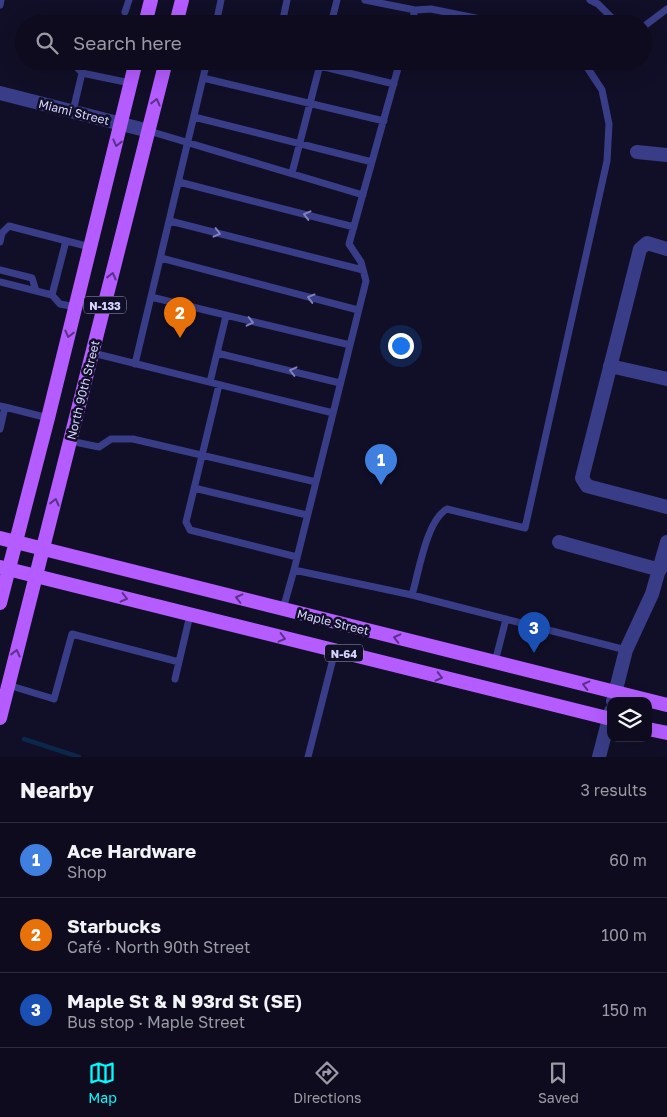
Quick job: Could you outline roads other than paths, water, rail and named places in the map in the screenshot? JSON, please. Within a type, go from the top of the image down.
[{"type":"main road","points":[[148,15],[152,0]]},
{"type":"main road","points":[[178,15],[182,0]]},
{"type":"main road","name":"N-133","points":[[0,603],[4,569],[16,542],[122,124],[134,70]]},
{"type":"main road","name":"North 90th Street","points":[[0,718],[164,70]]},
{"type":"main road","name":"Maple Street","points":[[0,538],[495,662],[614,697]]},
{"type":"main road","name":"N-64","points":[[4,569],[335,651],[607,715]]},
{"type":"main road","name":"Maple Street","points":[[652,703],[667,705]]},
{"type":"main road","points":[[652,730],[667,733]]},
{"type":"street","name":"Miami Street","points":[[0,93],[148,131]]},
{"type":"street","points":[[637,152],[667,155]]},
{"type":"street","points":[[667,249],[648,244],[640,249],[582,478],[587,486],[667,507]]},
{"type":"street","points":[[610,366],[667,379]]},
{"type":"street","points":[[558,542],[660,570]]},
{"type":"street","points":[[614,697],[626,650],[652,594],[666,551]]},
{"type":"street","points":[[599,757],[607,727]]},
{"type":"lane","points":[[0,5],[1,0]]},
{"type":"lane","points":[[126,12],[129,0]]},
{"type":"lane","points":[[218,15],[221,0]]},
{"type":"lane","points":[[284,15],[288,0]]},
{"type":"lane","points":[[333,15],[337,0]]},
{"type":"lane","points":[[365,0],[415,10],[432,9],[461,15]]},
{"type":"lane","points":[[590,0],[598,4],[609,15]]},
{"type":"lane","points":[[414,15],[415,10]]},
{"type":"lane","points":[[652,21],[667,10]]},
{"type":"lane","points":[[79,70],[82,73],[130,83]]},
{"type":"lane","points":[[135,364],[205,70]]},
{"type":"lane","points":[[292,173],[318,70]]},
{"type":"lane","points":[[342,70],[394,84]]},
{"type":"lane","points":[[283,609],[366,281],[361,262],[349,244],[398,70]]},
{"type":"lane","points":[[412,595],[430,531],[438,514],[447,509],[525,528],[607,161],[610,124],[602,90],[589,70]]},
{"type":"lane","points":[[73,111],[82,73]]},
{"type":"lane","points":[[204,78],[384,121]]},
{"type":"lane","points":[[194,117],[300,142],[372,162]]},
{"type":"lane","points":[[148,131],[363,194]]},
{"type":"lane","points":[[179,182],[354,227]]},
{"type":"lane","points":[[170,221],[363,270]]},
{"type":"lane","points":[[0,242],[2,233],[9,226],[90,247]]},
{"type":"lane","points":[[52,295],[66,241]]},
{"type":"lane","points":[[160,258],[358,310]]},
{"type":"lane","points":[[0,270],[32,278],[36,291]]},
{"type":"lane","points":[[0,282],[52,295],[60,304],[76,307]]},
{"type":"lane","points":[[151,297],[350,346]]},
{"type":"lane","points":[[210,382],[226,316]]},
{"type":"lane","points":[[217,352],[340,383]]},
{"type":"lane","points":[[93,353],[333,413]]},
{"type":"lane","points":[[219,385],[186,522],[190,530],[297,557]]},
{"type":"lane","points":[[0,429],[3,406],[48,418]]},
{"type":"lane","points":[[70,441],[99,447],[110,439],[133,439],[316,482]]},
{"type":"lane","points":[[194,488],[308,515]]},
{"type":"lane","points":[[294,570],[412,595],[626,650]]},
{"type":"lane","points":[[175,679],[190,615]]},
{"type":"lane","points":[[495,662],[506,619]]},
{"type":"lane","points":[[8,685],[54,699],[72,634],[179,662]]},
{"type":"lane","points":[[308,757],[335,651]]},
{"type":"waterway","points":[[24,739],[79,757]]},
{"type":"place","name":"Starbucks","points":[[180,338]]},
{"type":"place","name":"Ace Hardware","points":[[381,485]]},
{"type":"place","name":"Maple St & N 93rd St (SE)","points":[[534,653]]}]
